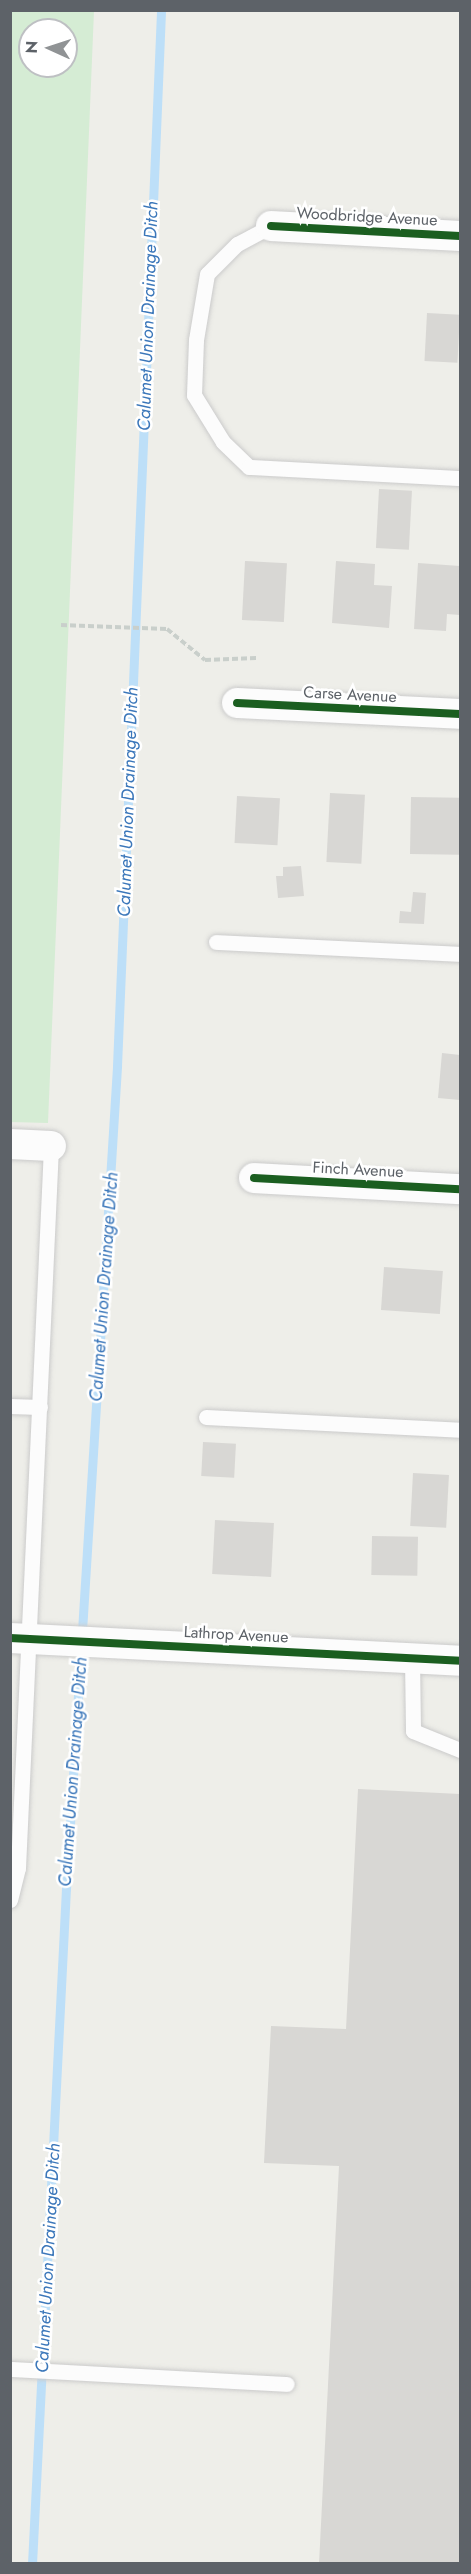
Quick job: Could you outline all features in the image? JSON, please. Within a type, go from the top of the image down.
[{"type":"street","name":"Woodbridge Avenue","points":[[271,226],[460,236]]},
{"type":"street","name":"Carse Avenue","points":[[237,702],[460,714]]},
{"type":"street","points":[[10,1144],[51,1146]]},
{"type":"street","name":"Finch Avenue","points":[[254,1178],[460,1189]]},
{"type":"street","name":"Lathrop Avenue","points":[[18,1638],[460,1661]]},
{"type":"lane","points":[[271,226],[237,244],[207,274],[196,340],[194,395],[224,442],[249,467],[460,478]]},
{"type":"lane","points":[[216,942],[460,954]]},
{"type":"lane","points":[[10,1900],[18,1868],[18,1638],[40,1407],[51,1146]]},
{"type":"lane","points":[[10,1406],[40,1407]]},
{"type":"lane","points":[[206,1418],[460,1430]]},
{"type":"lane","points":[[412,1658],[413,1731],[460,1750]]},
{"type":"lane","points":[[16,2370],[287,2384]]},
{"type":"path","points":[[61,625],[167,628],[205,660],[257,658]]},
{"type":"green space","points":[[11,10],[94,11],[48,1123],[10,1122]]},
{"type":"building","points":[[427,313],[460,315],[457,363],[424,361]]},
{"type":"building","points":[[379,489],[412,491],[409,550],[376,548]]},
{"type":"building","points":[[245,561],[287,563],[284,622],[242,620]]},
{"type":"building","points":[[336,561],[375,564],[374,585],[392,586],[389,628],[332,623]]},
{"type":"building","points":[[418,563],[460,566],[460,615],[447,614],[446,631],[414,629]]},
{"type":"building","points":[[330,793],[365,795],[361,864],[326,862]]},
{"type":"building","points":[[237,796],[280,798],[277,845],[235,843]]},
{"type":"building","points":[[411,797],[460,798],[459,855],[410,854]]},
{"type":"building","points":[[301,866],[304,896],[278,898],[276,876],[283,876],[283,867]]},
{"type":"building","points":[[413,892],[426,893],[424,924],[399,923],[400,911],[411,912]]},
{"type":"building","points":[[442,1053],[460,1055],[460,1100],[438,1098]]},
{"type":"building","points":[[384,1267],[443,1271],[440,1314],[381,1310]]},
{"type":"building","points":[[203,1442],[236,1444],[234,1478],[201,1476]]},
{"type":"building","points":[[413,1473],[449,1475],[446,1528],[410,1526]]},
{"type":"building","points":[[215,1520],[274,1523],[271,1577],[212,1574]]},
{"type":"building","points":[[372,1536],[418,1537],[417,1576],[371,1575]]},
{"type":"building","points":[[358,1789],[460,1794],[460,2564],[319,2564],[339,2166],[264,2163],[271,2026],[346,2029]]},
{"type":"waterway","name":"Calumet Union Drainage Ditch","points":[[32,2564],[66,1889],[117,1066],[161,10]]},
{"type":"cycle path","points":[[271,226],[460,236]]},
{"type":"cycle path","points":[[237,703],[460,714]]},
{"type":"cycle path","points":[[254,1178],[460,1189]]},
{"type":"cycle path","points":[[10,1638],[460,1661]]}]
